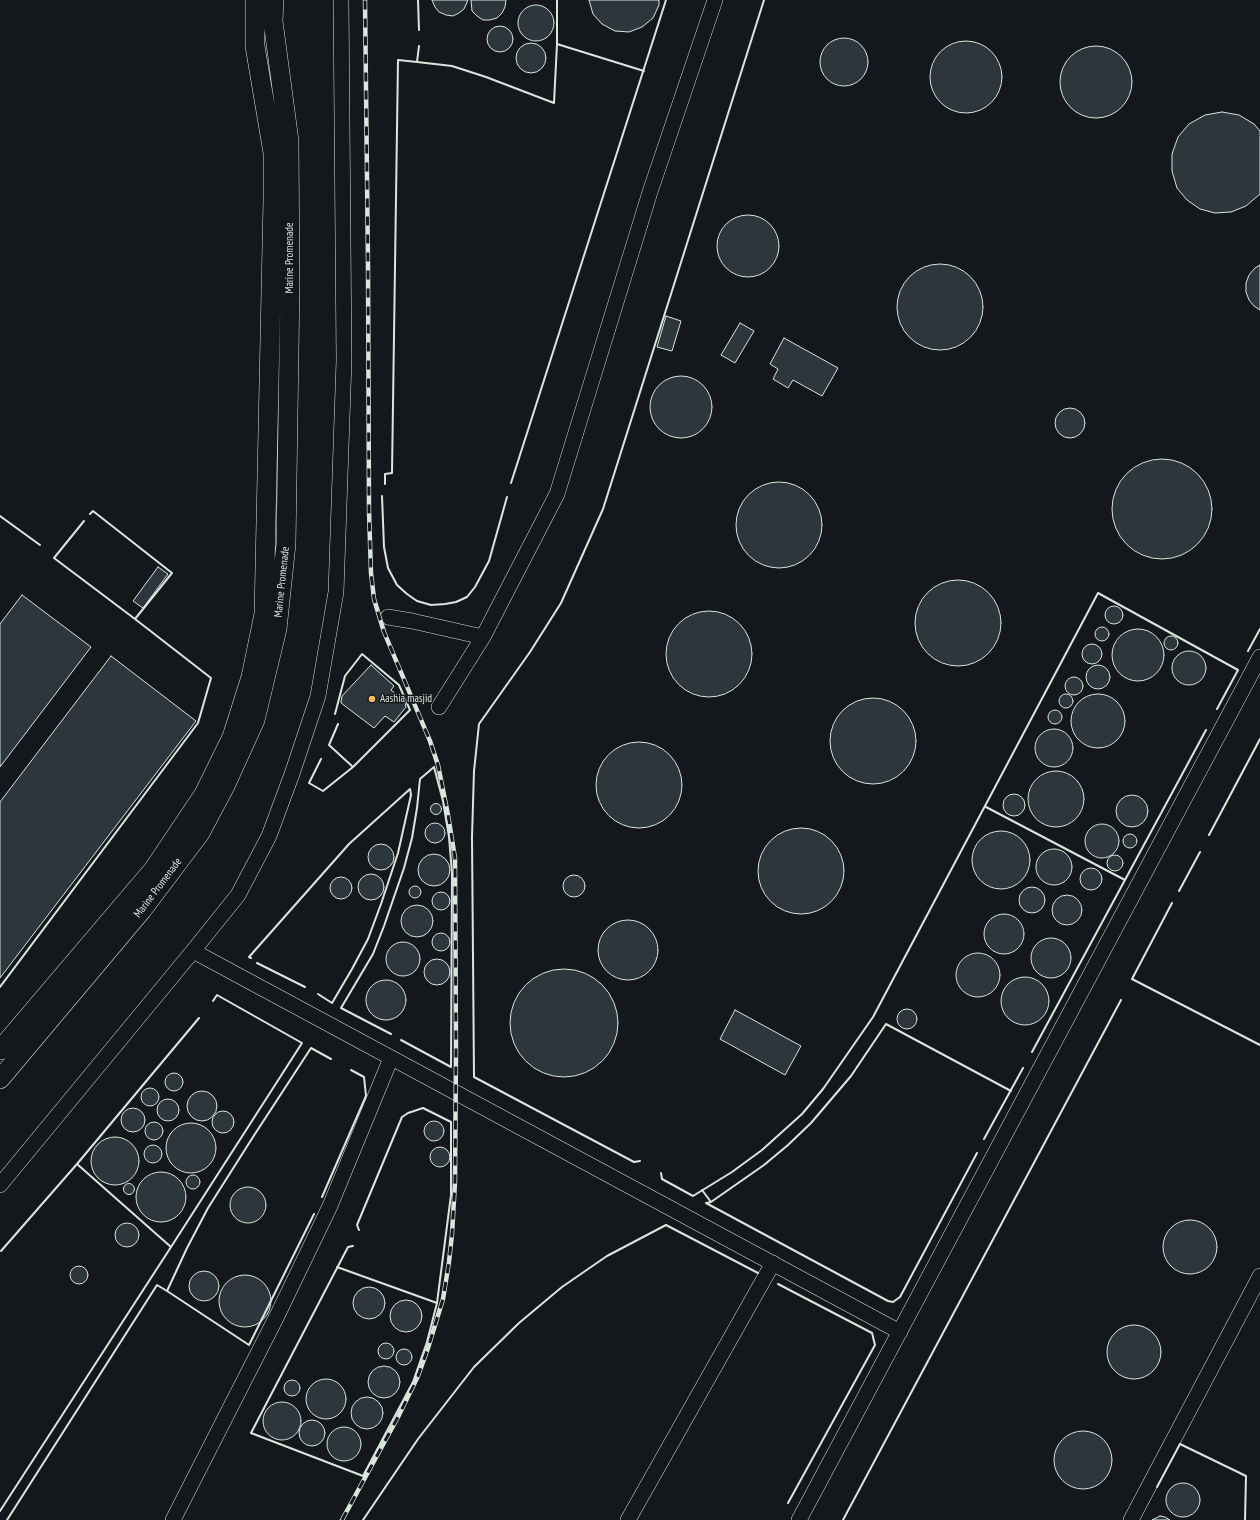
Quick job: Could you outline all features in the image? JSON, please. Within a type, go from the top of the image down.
[{"type":"main road","name":"Marine Promenade","points":[[0,1050],[153,870],[166,851],[204,794],[232,737],[251,677],[264,614],[273,200],[272,153],[255,46],[255,0]]},
{"type":"main road","name":"Marine Promenade","points":[[0,1079],[142,910],[200,833],[226,786],[255,720],[277,630],[286,544],[290,286],[289,141],[273,21],[274,0]]},
{"type":"street","points":[[0,1185],[238,895],[269,836],[292,774],[318,696],[336,592],[344,360],[341,0]]},
{"type":"street","points":[[439,707],[483,637],[558,494],[650,192],[715,0]]},
{"type":"street","points":[[388,617],[483,637]]},
{"type":"street","points":[[799,1520],[1260,657]]},
{"type":"street","points":[[193,951],[900,1332]]},
{"type":"street","points":[[173,1520],[277,1316],[330,1206],[391,1058]]},
{"type":"street","points":[[628,1520],[772,1263]]},
{"type":"street","points":[[1131,1520],[1260,1276]]},
{"type":"building","points":[[432,0],[468,0],[464,9],[453,16],[439,12]]},
{"type":"building","points":[[471,0],[506,0],[502,13],[497,18],[483,20],[472,11]]},
{"type":"building","points":[[589,0],[659,0],[659,5],[653,18],[642,27],[629,32],[615,31],[602,24],[593,14]]},
{"type":"building","points":[[536,5],[549,10],[554,23],[549,36],[536,41],[523,36],[518,23],[523,10]]},
{"type":"building","points":[[500,26],[510,29],[513,39],[510,49],[500,52],[490,49],[487,39],[490,29]]},
{"type":"building","points":[[839,38],[849,38],[861,45],[868,57],[868,67],[861,79],[849,86],[839,86],[831,82],[824,75],[820,67],[820,57],[824,49],[831,42]]},
{"type":"building","points":[[966,41],[986,47],[996,57],[1002,77],[996,97],[986,107],[966,113],[946,107],[936,97],[930,77],[936,57],[946,47]]},
{"type":"building","points":[[531,43],[542,47],[546,58],[542,69],[531,73],[520,69],[516,58],[520,47]]},
{"type":"building","points":[[1096,46],[1110,49],[1122,56],[1129,68],[1132,82],[1129,96],[1122,108],[1110,115],[1096,118],[1082,115],[1070,108],[1063,96],[1060,82],[1063,68],[1070,56],[1082,49]]},
{"type":"building","points":[[1222,112],[1239,115],[1254,124],[1260,131],[1260,194],[1246,206],[1231,212],[1215,213],[1200,209],[1187,200],[1177,188],[1172,171],[1172,154],[1178,137],[1189,124],[1205,115]]},
{"type":"building","points":[[748,215],[760,217],[770,224],[777,234],[779,246],[777,258],[770,268],[760,275],[748,277],[736,275],[726,268],[719,258],[717,246],[719,234],[726,224],[736,217]]},
{"type":"building","points":[[932,264],[948,264],[957,267],[971,276],[980,290],[983,299],[983,315],[980,324],[971,338],[957,347],[948,350],[932,350],[916,343],[909,338],[904,331],[897,315],[897,299],[904,283],[909,276],[916,271]]},
{"type":"building","points":[[1260,265],[1260,310],[1249,300],[1246,292],[1246,283],[1249,275]]},
{"type":"building","points":[[666,316],[681,321],[672,351],[657,347]]},
{"type":"building","points":[[740,323],[754,331],[735,363],[721,355]]},
{"type":"building","points":[[784,338],[838,368],[822,396],[793,380],[788,388],[773,379],[778,369],[770,364]]},
{"type":"building","points":[[681,376],[693,378],[703,385],[710,395],[712,407],[710,419],[703,429],[693,436],[681,438],[669,436],[659,429],[652,419],[650,407],[652,395],[659,385],[669,378]]},
{"type":"building","points":[[1070,408],[1081,412],[1085,423],[1081,434],[1070,438],[1059,434],[1055,423],[1059,412]]},
{"type":"building","points":[[1162,459],[1172,460],[1190,467],[1204,481],[1211,499],[1211,519],[1204,537],[1190,551],[1172,558],[1162,559],[1152,558],[1134,551],[1120,537],[1113,519],[1112,509],[1113,499],[1120,481],[1134,467],[1152,460]]},
{"type":"building","points":[[779,482],[795,485],[803,489],[815,501],[819,509],[822,525],[819,541],[815,549],[803,561],[795,565],[779,568],[763,565],[755,561],[743,549],[739,541],[736,525],[739,509],[743,501],[755,489],[763,485]]},
{"type":"building","points":[[158,567],[168,574],[143,608],[133,601]]},
{"type":"building","points":[[958,580],[974,583],[982,587],[994,599],[998,607],[1001,623],[998,639],[994,647],[982,659],[974,663],[958,666],[942,663],[934,659],[922,647],[918,639],[915,623],[918,607],[922,599],[934,587],[942,583]]},
{"type":"building","points":[[22,595],[91,647],[0,767],[0,624]]},
{"type":"building","points":[[1114,606],[1120,609],[1123,615],[1120,621],[1114,624],[1108,621],[1105,615],[1108,609]]},
{"type":"building","points":[[709,611],[725,614],[733,618],[745,630],[749,638],[752,654],[749,670],[745,678],[733,690],[725,694],[709,697],[693,694],[685,690],[673,678],[669,670],[666,654],[669,638],[673,630],[685,618],[693,614]]},
{"type":"building","points":[[1099,627],[1105,627],[1109,631],[1109,637],[1105,641],[1099,641],[1095,637],[1095,631]]},
{"type":"building","points":[[1133,629],[1143,629],[1157,636],[1164,650],[1164,660],[1157,674],[1143,681],[1133,681],[1123,677],[1116,670],[1112,660],[1112,650],[1116,640],[1123,633]]},
{"type":"building","points":[[1171,636],[1176,638],[1178,643],[1176,648],[1171,650],[1166,648],[1164,643],[1166,638]]},
{"type":"building","points":[[1092,644],[1099,647],[1102,654],[1099,661],[1092,664],[1085,661],[1082,654],[1085,647]]},
{"type":"building","points":[[1189,651],[1201,656],[1206,668],[1201,680],[1189,685],[1177,680],[1172,668],[1177,656]]},
{"type":"building","points":[[111,656],[196,721],[0,978],[0,802]]},
{"type":"building","name":"Aashia masjid","points":[[371,665],[394,686],[391,690],[405,702],[406,707],[394,722],[385,716],[374,728],[341,703],[342,696]]},
{"type":"building","points":[[1098,665],[1106,669],[1110,677],[1106,685],[1098,689],[1090,685],[1086,677],[1090,669]]},
{"type":"building","points":[[1074,677],[1080,680],[1083,686],[1080,692],[1074,695],[1068,692],[1065,686],[1068,680]]},
{"type":"building","points":[[1066,694],[1071,696],[1073,701],[1071,706],[1066,708],[1061,706],[1059,701],[1061,696]]},
{"type":"building","points":[[1098,694],[1108,696],[1117,702],[1123,711],[1125,721],[1123,731],[1117,740],[1108,746],[1098,748],[1088,746],[1079,740],[1073,731],[1071,721],[1073,711],[1079,702],[1088,696]]},
{"type":"building","points":[[873,698],[889,701],[897,705],[909,717],[913,725],[916,741],[913,757],[909,765],[897,777],[889,781],[873,784],[857,781],[849,777],[837,765],[833,757],[830,741],[833,725],[837,717],[849,705],[857,701]]},
{"type":"building","points":[[1055,710],[1060,712],[1062,717],[1060,722],[1055,724],[1050,722],[1048,717],[1050,712]]},
{"type":"building","points":[[1050,729],[1058,729],[1068,734],[1072,741],[1072,755],[1068,762],[1058,767],[1050,767],[1040,762],[1038,759],[1035,752],[1035,744],[1040,734],[1043,732]]},
{"type":"building","points":[[639,742],[655,745],[663,749],[675,761],[679,769],[682,785],[679,801],[675,809],[663,821],[655,825],[639,828],[623,825],[615,821],[603,809],[599,801],[596,785],[599,769],[603,761],[615,749],[623,745]]},
{"type":"building","points":[[1056,771],[1067,773],[1076,779],[1082,788],[1084,799],[1082,810],[1076,819],[1067,825],[1056,827],[1045,825],[1036,819],[1030,810],[1028,799],[1030,788],[1036,779],[1045,773]]},
{"type":"building","points":[[1014,794],[1022,797],[1025,805],[1022,813],[1014,816],[1006,813],[1003,805],[1006,797]]},
{"type":"building","points":[[1129,795],[1135,795],[1145,802],[1148,811],[1147,817],[1141,824],[1135,827],[1129,827],[1119,820],[1116,814],[1116,808],[1123,798]]},
{"type":"building","points":[[436,803],[440,805],[442,809],[440,813],[436,815],[432,813],[430,809],[432,805]]},
{"type":"building","points":[[431,823],[439,823],[445,829],[445,837],[439,843],[431,843],[425,837],[425,829]]},
{"type":"building","points":[[1099,824],[1105,824],[1109,825],[1116,831],[1119,841],[1118,848],[1112,855],[1105,858],[1099,858],[1095,857],[1088,851],[1085,844],[1085,838],[1086,834],[1092,827]]},
{"type":"building","points":[[801,828],[817,831],[825,835],[837,847],[841,855],[844,871],[841,887],[837,895],[825,907],[817,911],[801,914],[785,911],[777,907],[765,895],[761,887],[758,871],[761,855],[765,847],[777,835],[785,831]]},
{"type":"building","points":[[995,831],[1007,831],[1022,839],[1030,854],[1030,866],[1022,881],[1007,889],[995,889],[980,881],[972,866],[972,854],[980,839]]},
{"type":"building","points":[[1130,834],[1135,836],[1137,841],[1135,846],[1130,848],[1125,846],[1123,841],[1125,836]]},
{"type":"building","points":[[381,844],[390,848],[394,857],[390,866],[381,870],[372,866],[368,857],[372,848]]},
{"type":"building","points":[[1058,849],[1067,854],[1071,860],[1071,874],[1067,880],[1058,885],[1050,885],[1041,880],[1037,874],[1036,863],[1041,854],[1047,850]]},
{"type":"building","points":[[431,854],[437,854],[447,861],[450,870],[449,876],[443,883],[437,886],[431,886],[421,879],[418,873],[418,867],[425,857]]},
{"type":"building","points":[[1115,855],[1122,860],[1123,863],[1118,870],[1115,871],[1108,866],[1107,863],[1112,856]]},
{"type":"building","points":[[1091,868],[1099,871],[1102,879],[1099,887],[1091,890],[1083,887],[1080,879],[1083,871]]},
{"type":"building","points":[[371,874],[380,878],[384,887],[380,896],[371,900],[362,896],[358,887],[362,878]]},
{"type":"building","points":[[574,875],[582,878],[585,886],[582,894],[574,897],[566,894],[563,886],[566,878]]},
{"type":"building","points":[[341,877],[349,880],[352,888],[349,896],[341,899],[333,896],[330,888],[333,880]]},
{"type":"building","points":[[413,886],[417,886],[421,892],[417,898],[413,898],[409,894],[409,890]]},
{"type":"building","points":[[1032,887],[1041,891],[1045,900],[1041,909],[1032,913],[1023,909],[1019,900],[1023,891]]},
{"type":"building","points":[[441,892],[447,895],[450,901],[447,907],[441,910],[435,907],[432,901],[435,895]]},
{"type":"building","points":[[1067,895],[1073,896],[1081,904],[1081,916],[1073,924],[1067,925],[1061,924],[1053,916],[1052,910],[1053,904],[1061,896]]},
{"type":"building","points":[[417,905],[428,910],[433,921],[428,932],[417,937],[406,932],[401,921],[406,910]]},
{"type":"building","points":[[1008,914],[1015,917],[1021,923],[1024,934],[1023,942],[1015,951],[1008,954],[1000,954],[993,951],[985,942],[984,930],[987,923],[996,915]]},
{"type":"building","points":[[628,920],[645,925],[653,933],[658,950],[653,967],[645,975],[628,980],[611,975],[603,967],[598,950],[603,933],[611,925]]},
{"type":"building","points":[[437,933],[445,933],[450,938],[448,949],[445,951],[437,951],[432,946],[432,938]]},
{"type":"building","points":[[1055,938],[1062,941],[1068,947],[1071,958],[1070,966],[1062,975],[1055,978],[1047,978],[1040,975],[1032,966],[1031,954],[1034,947],[1043,939]]},
{"type":"building","points":[[400,942],[406,942],[410,943],[417,949],[420,959],[419,966],[413,973],[406,976],[400,976],[396,975],[389,969],[386,962],[386,956],[387,952],[393,945]]},
{"type":"building","points":[[974,953],[982,953],[994,959],[1000,971],[1000,979],[994,991],[982,997],[974,997],[962,991],[956,979],[956,971],[962,959]]},
{"type":"building","points":[[437,959],[446,963],[450,972],[446,981],[437,985],[428,981],[424,972],[428,963]]},
{"type":"building","points":[[564,969],[585,973],[602,985],[614,1002],[618,1023],[614,1044],[602,1061],[585,1073],[564,1077],[543,1073],[526,1061],[514,1044],[510,1023],[514,1002],[526,985],[543,973]]},
{"type":"building","points":[[1020,977],[1030,977],[1042,984],[1049,996],[1049,1006],[1042,1018],[1030,1025],[1020,1025],[1012,1021],[1005,1014],[1001,1006],[1001,996],[1005,988],[1012,981]]},
{"type":"building","points":[[382,980],[390,980],[397,983],[403,989],[406,1000],[403,1011],[397,1017],[390,1020],[382,1020],[375,1017],[369,1011],[366,1004],[366,996],[369,989],[375,983]]},
{"type":"building","points":[[907,1009],[914,1012],[917,1019],[914,1026],[907,1029],[900,1026],[897,1019],[900,1012]]},
{"type":"building","points":[[735,1010],[801,1046],[785,1075],[720,1039]]},
{"type":"building","points":[[170,1073],[178,1073],[183,1078],[181,1089],[178,1091],[170,1091],[165,1086],[165,1078]]},
{"type":"building","points":[[150,1088],[156,1091],[159,1097],[156,1103],[150,1106],[144,1103],[141,1097],[144,1091]]},
{"type":"building","points":[[202,1091],[213,1095],[217,1106],[213,1117],[202,1121],[191,1117],[187,1106],[191,1095]]},
{"type":"building","points":[[168,1099],[176,1102],[179,1110],[176,1118],[168,1121],[160,1118],[157,1110],[160,1102]]},
{"type":"building","points":[[133,1108],[138,1109],[144,1115],[144,1125],[138,1131],[133,1132],[128,1131],[122,1125],[121,1120],[122,1115],[128,1109]]},
{"type":"building","points":[[223,1111],[231,1114],[234,1122],[231,1130],[223,1133],[215,1130],[212,1122],[215,1114]]},
{"type":"building","points":[[434,1121],[441,1124],[444,1131],[441,1138],[434,1141],[427,1138],[424,1131],[427,1124]]},
{"type":"building","points":[[154,1122],[160,1125],[163,1131],[160,1137],[154,1140],[148,1137],[145,1131],[148,1125]]},
{"type":"building","points":[[191,1123],[200,1125],[211,1134],[216,1148],[214,1157],[205,1168],[191,1173],[182,1171],[171,1162],[166,1148],[168,1139],[177,1128]]},
{"type":"building","points":[[110,1137],[120,1137],[132,1144],[139,1156],[139,1166],[132,1178],[120,1185],[110,1185],[102,1181],[95,1174],[91,1166],[91,1156],[95,1148],[102,1141]]},
{"type":"building","points":[[153,1145],[159,1148],[162,1154],[159,1160],[153,1163],[147,1160],[144,1154],[147,1148]]},
{"type":"building","points":[[440,1147],[447,1150],[450,1157],[447,1164],[440,1167],[433,1164],[430,1157],[433,1150]]},
{"type":"building","points":[[161,1172],[171,1174],[179,1179],[184,1187],[186,1197],[184,1207],[179,1215],[171,1220],[161,1222],[151,1220],[143,1215],[138,1207],[136,1197],[138,1187],[143,1179],[151,1174]]},
{"type":"building","points":[[190,1175],[196,1175],[200,1179],[200,1185],[196,1189],[190,1189],[186,1185],[186,1179]]},
{"type":"building","points":[[129,1183],[133,1185],[135,1189],[133,1193],[129,1195],[125,1193],[123,1189],[125,1185]]},
{"type":"building","points":[[251,1187],[261,1192],[265,1198],[265,1212],[261,1218],[255,1222],[245,1223],[235,1218],[231,1212],[230,1202],[235,1192],[241,1188]]},
{"type":"building","points":[[1185,1220],[1195,1220],[1205,1224],[1213,1232],[1217,1242],[1217,1252],[1213,1262],[1205,1270],[1195,1274],[1185,1274],[1175,1270],[1167,1262],[1163,1252],[1163,1242],[1167,1232],[1175,1224]]},
{"type":"building","points":[[127,1223],[135,1227],[139,1235],[135,1243],[127,1247],[119,1243],[115,1235],[119,1227]]},
{"type":"building","points":[[79,1266],[85,1269],[88,1275],[85,1281],[79,1284],[73,1281],[70,1275],[73,1269]]},
{"type":"building","points":[[204,1271],[214,1276],[219,1286],[214,1296],[204,1301],[194,1296],[189,1286],[194,1276]]},
{"type":"building","points":[[245,1275],[255,1277],[263,1283],[269,1291],[271,1301],[269,1311],[263,1319],[255,1325],[245,1327],[235,1325],[227,1319],[221,1311],[219,1301],[221,1291],[227,1283],[235,1277]]},
{"type":"building","points":[[366,1287],[372,1287],[381,1291],[385,1303],[381,1315],[372,1319],[366,1319],[357,1315],[353,1306],[353,1300],[357,1291]]},
{"type":"building","points":[[403,1300],[409,1300],[418,1304],[422,1316],[418,1328],[409,1332],[403,1332],[394,1328],[390,1319],[390,1313],[394,1304]]},
{"type":"building","points":[[1129,1325],[1139,1325],[1149,1329],[1157,1337],[1161,1347],[1161,1357],[1157,1367],[1149,1375],[1139,1379],[1129,1379],[1119,1375],[1111,1367],[1107,1357],[1107,1347],[1111,1337],[1119,1329]]},
{"type":"building","points":[[383,1343],[389,1343],[394,1348],[392,1357],[389,1359],[383,1359],[378,1354],[378,1348]]},
{"type":"building","points":[[401,1349],[407,1349],[412,1354],[410,1363],[407,1365],[401,1365],[396,1360],[396,1354]]},
{"type":"building","points":[[384,1366],[393,1369],[397,1373],[400,1382],[397,1391],[393,1395],[384,1398],[375,1395],[371,1391],[368,1382],[371,1373],[375,1369]]},
{"type":"building","points":[[330,1379],[337,1382],[343,1388],[346,1399],[345,1407],[337,1416],[330,1419],[322,1419],[315,1416],[307,1407],[306,1395],[309,1388],[318,1380]]},
{"type":"building","points":[[289,1380],[295,1380],[300,1385],[298,1394],[295,1396],[289,1396],[284,1391],[284,1385]]},
{"type":"building","points":[[364,1397],[370,1397],[379,1401],[383,1413],[379,1425],[370,1429],[364,1429],[355,1425],[351,1416],[351,1410],[355,1401]]},
{"type":"building","points":[[282,1402],[295,1408],[301,1421],[295,1434],[282,1440],[269,1434],[263,1421],[269,1408]]},
{"type":"building","points":[[312,1420],[321,1424],[325,1433],[321,1442],[312,1446],[303,1442],[299,1433],[303,1424]]},
{"type":"building","points":[[341,1427],[347,1427],[351,1428],[358,1434],[361,1444],[360,1451],[354,1458],[347,1461],[341,1461],[337,1460],[330,1454],[327,1447],[327,1441],[328,1437],[334,1430]]},
{"type":"building","points":[[1077,1431],[1089,1431],[1104,1439],[1112,1454],[1112,1466],[1104,1481],[1089,1489],[1077,1489],[1062,1481],[1054,1466],[1054,1454],[1062,1439]]},
{"type":"building","points":[[1186,1483],[1193,1485],[1198,1490],[1200,1500],[1198,1510],[1193,1515],[1180,1517],[1173,1515],[1168,1510],[1166,1497],[1168,1490],[1173,1485]]},
{"type":"building","points":[[1160,1516],[1165,1517],[1170,1520],[1152,1520]]},
{"type":"railway","points":[[342,1520],[398,1417],[418,1376],[428,1348],[443,1299],[452,1234],[455,1182],[455,858],[438,765],[430,741],[384,632],[374,599],[371,573],[369,511],[365,0]]},
{"type":"wall","points":[[418,0],[419,30]]},
{"type":"wall","points":[[557,0],[557,44]]},
{"type":"wall","points":[[511,483],[666,0]]},
{"type":"wall","points":[[640,1161],[634,1162],[474,1077],[472,837],[474,771],[479,724],[530,652],[561,603],[603,509],[764,0]]},
{"type":"wall","points":[[417,62],[452,66],[486,77],[554,103],[557,44],[644,71]]},
{"type":"wall","points":[[385,484],[385,474],[392,473],[398,60],[417,62],[419,46]]},
{"type":"wall","points":[[382,496],[384,547],[388,568],[397,585],[407,594],[417,601],[431,605],[456,602],[467,597],[475,587],[489,561],[507,497]]},
{"type":"wall","points":[[0,987],[198,723],[211,678],[135,619],[172,573],[93,511],[90,514]]},
{"type":"wall","points":[[0,516],[40,545]]},
{"type":"wall","points":[[84,521],[54,558],[135,619]]},
{"type":"wall","points":[[661,1173],[662,1179],[693,1196],[732,1172],[762,1150],[802,1114],[823,1089],[873,1017],[1098,593],[1238,670],[1217,709]]},
{"type":"wall","points":[[1248,651],[1260,629]]},
{"type":"wall","points":[[335,714],[345,676],[362,654],[399,685],[410,710],[353,767],[329,745],[338,724]]},
{"type":"wall","points":[[1032,1052],[1206,730]]},
{"type":"wall","points":[[1209,835],[1260,739]]},
{"type":"wall","points":[[321,759],[309,783],[323,791],[353,767]]},
{"type":"wall","points":[[391,1034],[341,1008],[373,954],[384,926],[404,868],[412,838],[420,779],[434,767],[443,801],[449,837],[452,873],[451,1067],[401,1040]]},
{"type":"wall","points":[[251,958],[249,957],[349,844],[410,789],[411,795],[398,853],[368,939],[332,1003],[318,994]]},
{"type":"wall","points":[[986,807],[1125,880]]},
{"type":"wall","points":[[1179,891],[1200,852]]},
{"type":"wall","points":[[1172,903],[1132,979],[1260,1045]]},
{"type":"wall","points":[[257,963],[305,987]]},
{"type":"wall","points":[[171,1247],[302,1043],[217,995],[213,1001]]},
{"type":"wall","points":[[843,1520],[1121,1000]]},
{"type":"wall","points":[[77,1164],[199,1018]]},
{"type":"wall","points":[[711,1202],[764,1165],[811,1123],[851,1076],[886,1024],[1011,1091]]},
{"type":"wall","points":[[7,1520],[157,1285],[167,1291],[208,1208],[311,1048],[331,1059]]},
{"type":"wall","points":[[984,1139],[1023,1068]]},
{"type":"wall","points":[[322,1197],[366,1096],[364,1077],[351,1070]]},
{"type":"wall","points":[[353,1246],[348,1247],[251,1433],[363,1476],[413,1382],[427,1342],[437,1303],[451,1195],[451,1122],[423,1108],[408,1113],[402,1117],[357,1225],[359,1230]]},
{"type":"wall","points":[[702,1190],[711,1202],[706,1203],[888,1301],[893,1302],[900,1297],[977,1153]]},
{"type":"wall","points":[[0,1511],[171,1247],[77,1164],[1,1251]]},
{"type":"wall","points":[[167,1291],[249,1345],[314,1214]]},
{"type":"wall","points":[[363,1520],[418,1439],[474,1367],[519,1323],[562,1287],[607,1256],[666,1225],[758,1273]]},
{"type":"wall","points":[[337,1267],[437,1303]]},
{"type":"wall","points":[[778,1284],[872,1333],[875,1345],[788,1503]]},
{"type":"wall","points":[[1157,1487],[1180,1444],[1246,1476],[1245,1520]]},
{"type":"place","name":"Aashia masjid","points":[[372,699]]}]
